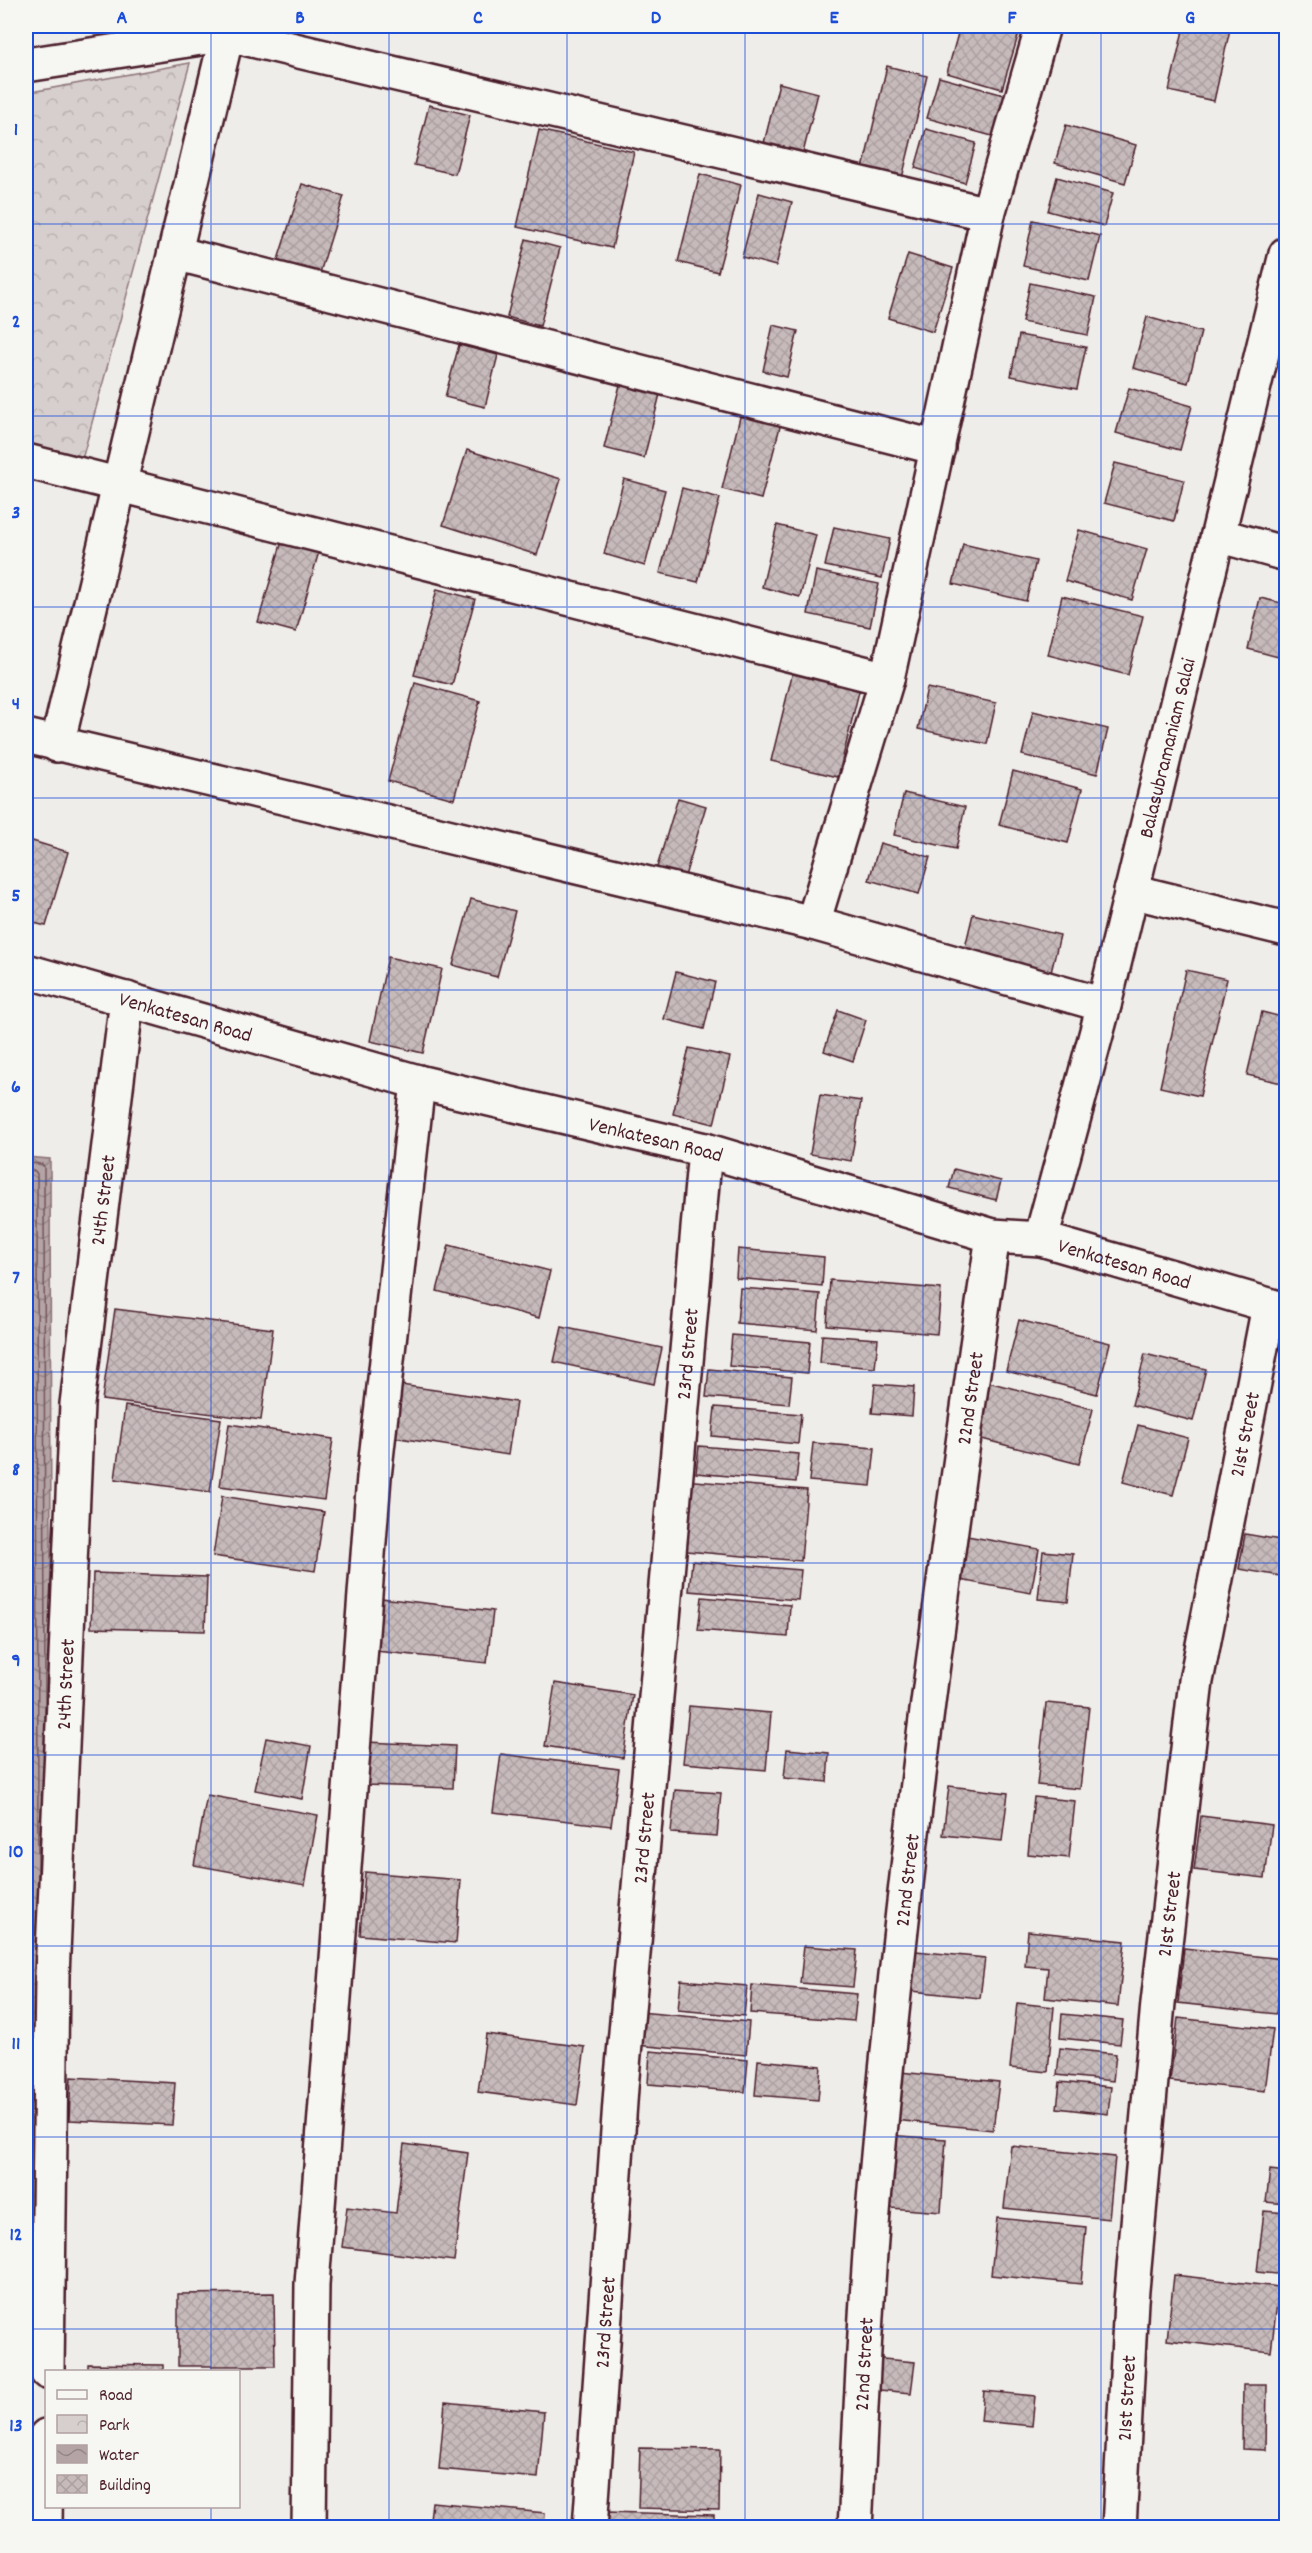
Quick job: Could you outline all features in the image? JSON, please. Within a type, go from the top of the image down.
[{"type":"street","points":[[813,923],[888,679],[988,214],[1043,26]]},
{"type":"street","points":[[26,65],[228,30],[988,214]]},
{"type":"street","points":[[57,745],[228,30]]},
{"type":"street","points":[[175,253],[938,448]]},
{"type":"street","name":"Balasubramaniam Salai","points":[[1041,1239],[1104,1005],[1287,254]]},
{"type":"street","points":[[26,461],[888,679]]},
{"type":"street","points":[[1218,535],[1287,554]]},
{"type":"street","points":[[26,736],[813,923],[1104,1005]]},
{"type":"street","points":[[1131,891],[1287,928]]},
{"type":"street","name":"Venkatesan Road","points":[[26,971],[418,1082],[705,1150],[993,1236],[1041,1239],[1278,1308]]},
{"type":"street","name":"24th Street","points":[[47,2370],[52,1976],[77,1404],[127,999]]},
{"type":"street","points":[[309,2528],[312,2284],[374,1477],[418,1082]]},
{"type":"street","name":"23rd Street","points":[[590,2528],[621,2088],[705,1150]]},
{"type":"street","name":"22nd Street","points":[[855,2528],[875,2191],[913,1821],[950,1526],[993,1236]]},
{"type":"street","name":"21st Street","points":[[1119,2528],[1131,2301],[1158,2003],[1195,1693],[1278,1308]]},
{"type":"street","points":[[45,2508],[45,2528]]},
{"type":"green space","points":[[190,63],[81,463],[26,449],[26,93]]},
{"type":"water","points":[[26,1157],[50,1159],[52,1976],[26,2263]]},
{"type":"building","points":[[960,26],[1021,26],[1002,89],[947,73]]},
{"type":"building","points":[[1184,26],[1212,26],[1230,29],[1214,101],[1169,91]]},
{"type":"building","points":[[887,66],[927,76],[902,178],[863,169]]},
{"type":"building","points":[[939,77],[1015,98],[1003,139],[927,118]]},
{"type":"building","points":[[779,83],[818,93],[803,153],[764,143]]},
{"type":"building","points":[[429,105],[470,115],[455,174],[414,165]]},
{"type":"building","points":[[1066,125],[1136,145],[1125,183],[1055,163]]},
{"type":"building","points":[[926,129],[976,143],[965,183],[915,168]]},
{"type":"building","points":[[539,130],[634,152],[612,248],[517,227]]},
{"type":"building","points":[[700,174],[741,185],[718,272],[678,262]]},
{"type":"building","points":[[1057,177],[1113,193],[1104,226],[1048,211]]},
{"type":"building","points":[[302,184],[344,196],[319,276],[277,263]]},
{"type":"building","points":[[759,193],[792,202],[776,266],[742,257]]},
{"type":"building","points":[[1033,220],[1100,236],[1089,281],[1023,266]]},
{"type":"building","points":[[526,239],[560,248],[540,326],[507,317]]},
{"type":"building","points":[[908,254],[953,268],[933,332],[888,318]]},
{"type":"building","points":[[1030,283],[1096,297],[1088,335],[1022,322]]},
{"type":"building","points":[[1147,317],[1201,332],[1188,383],[1133,368]]},
{"type":"building","points":[[773,325],[798,331],[787,377],[763,371]]},
{"type":"building","points":[[1019,335],[1086,347],[1077,389],[1011,376]]},
{"type":"building","points":[[459,345],[498,355],[485,407],[445,397]]},
{"type":"building","points":[[620,385],[660,394],[644,458],[604,448]]},
{"type":"building","points":[[1129,388],[1192,406],[1180,450],[1116,433]]},
{"type":"building","points":[[742,409],[782,419],[761,499],[722,489]]},
{"type":"building","points":[[467,450],[561,479],[537,555],[443,525]]},
{"type":"building","points":[[1115,463],[1184,480],[1174,521],[1104,503]]},
{"type":"building","points":[[624,479],[665,490],[645,566],[604,554]]},
{"type":"building","points":[[682,488],[720,498],[698,582],[660,573]]},
{"type":"building","points":[[777,525],[816,535],[800,597],[762,587]]},
{"type":"building","points":[[834,527],[890,539],[882,578],[825,566]]},
{"type":"building","points":[[1079,530],[1147,549],[1132,600],[1065,581]]},
{"type":"building","points":[[285,531],[322,541],[296,632],[258,622]]},
{"type":"building","points":[[963,544],[1036,561],[1026,601],[953,584]]},
{"type":"building","points":[[816,571],[879,584],[870,627],[808,614]]},
{"type":"building","points":[[437,589],[475,599],[452,685],[414,675]]},
{"type":"building","points":[[1062,596],[1143,616],[1128,675],[1048,655]]},
{"type":"building","points":[[1260,598],[1286,604],[1286,659],[1248,649]]},
{"type":"building","points":[[795,663],[862,679],[838,777],[771,761]]},
{"type":"building","points":[[415,683],[480,701],[454,799],[388,781]]},
{"type":"building","points":[[927,688],[996,703],[987,744],[918,729]]},
{"type":"building","points":[[1033,711],[1108,729],[1097,774],[1022,755]]},
{"type":"building","points":[[1013,771],[1082,789],[1068,843],[999,825]]},
{"type":"building","points":[[904,793],[965,807],[956,849],[894,835]]},
{"type":"building","points":[[678,798],[706,806],[682,886],[654,877]]},
{"type":"building","points":[[26,839],[68,852],[46,926],[26,921]]},
{"type":"building","points":[[880,843],[930,857],[919,894],[869,880]]},
{"type":"building","points":[[471,899],[515,911],[497,977],[453,965]]},
{"type":"building","points":[[973,914],[1060,935],[1048,985],[961,964]]},
{"type":"building","points":[[388,957],[442,969],[423,1053],[370,1041]]},
{"type":"building","points":[[1186,970],[1227,979],[1200,1096],[1160,1087]]},
{"type":"building","points":[[676,972],[715,982],[704,1029],[664,1019]]},
{"type":"building","points":[[838,1010],[866,1020],[853,1061],[824,1051]]},
{"type":"building","points":[[1262,1012],[1286,1018],[1286,1084],[1247,1075]]},
{"type":"building","points":[[689,1048],[730,1057],[714,1124],[673,1114]]},
{"type":"building","points":[[820,1095],[861,1101],[851,1161],[810,1154]]},
{"type":"building","points":[[954,1169],[1001,1181],[996,1200],[949,1188]]},
{"type":"building","points":[[449,1245],[550,1271],[539,1318],[437,1291]]},
{"type":"building","points":[[738,1249],[824,1257],[822,1286],[736,1278]]},
{"type":"building","points":[[830,1280],[941,1289],[937,1334],[827,1325]]},
{"type":"building","points":[[740,1288],[820,1294],[817,1330],[737,1323]]},
{"type":"building","points":[[115,1309],[273,1329],[261,1420],[102,1400]]},
{"type":"building","points":[[1019,1320],[1110,1343],[1097,1394],[1006,1371]]},
{"type":"building","points":[[562,1327],[662,1348],[654,1384],[554,1362]]},
{"type":"building","points":[[732,1335],[810,1342],[807,1373],[729,1366]]},
{"type":"building","points":[[822,1335],[878,1339],[875,1368],[820,1363]]},
{"type":"building","points":[[1145,1354],[1206,1369],[1193,1421],[1132,1405]]},
{"type":"building","points":[[709,1369],[792,1377],[789,1404],[706,1397]]},
{"type":"building","points":[[988,1382],[1093,1409],[1079,1464],[974,1437]]},
{"type":"building","points":[[875,1384],[914,1387],[912,1416],[872,1413]]},
{"type":"building","points":[[401,1385],[516,1402],[508,1455],[393,1437]]},
{"type":"building","points":[[125,1406],[221,1419],[210,1492],[115,1479]]},
{"type":"building","points":[[715,1407],[801,1414],[798,1444],[712,1436]]},
{"type":"building","points":[[229,1424],[333,1439],[324,1500],[220,1486]]},
{"type":"building","points":[[1138,1425],[1188,1438],[1173,1495],[1123,1482]]},
{"type":"building","points":[[813,1443],[875,1448],[871,1486],[809,1481]]},
{"type":"building","points":[[699,1446],[799,1454],[796,1482],[696,1473]]},
{"type":"building","points":[[682,1480],[807,1490],[801,1561],[675,1550]]},
{"type":"building","points":[[222,1496],[324,1512],[315,1571],[213,1556]]},
{"type":"building","points":[[1245,1534],[1286,1541],[1286,1577],[1239,1569]]},
{"type":"building","points":[[962,1535],[1039,1549],[1031,1593],[954,1579]]},
{"type":"building","points":[[1043,1551],[1073,1554],[1068,1602],[1038,1599]]},
{"type":"building","points":[[692,1561],[801,1570],[798,1600],[689,1591]]},
{"type":"building","points":[[93,1573],[207,1577],[205,1631],[91,1628]]},
{"type":"building","points":[[702,1597],[790,1605],[788,1637],[698,1630]]},
{"type":"building","points":[[381,1598],[493,1611],[487,1663],[376,1651]]},
{"type":"building","points":[[555,1683],[633,1695],[623,1758],[545,1746]]},
{"type":"building","points":[[1046,1703],[1089,1707],[1080,1789],[1037,1785]]},
{"type":"building","points":[[689,1706],[771,1713],[766,1770],[683,1763]]},
{"type":"building","points":[[266,1738],[311,1746],[302,1799],[255,1790]]},
{"type":"building","points":[[366,1742],[455,1746],[453,1788],[365,1785]]},
{"type":"building","points":[[787,1749],[829,1753],[827,1782],[784,1778]]},
{"type":"building","points":[[501,1754],[619,1769],[611,1826],[493,1812]]},
{"type":"building","points":[[949,1786],[1008,1793],[1002,1841],[943,1835]]},
{"type":"building","points":[[675,1790],[721,1793],[717,1836],[671,1833]]},
{"type":"building","points":[[207,1795],[318,1815],[305,1885],[194,1865]]},
{"type":"building","points":[[1034,1797],[1075,1801],[1069,1858],[1028,1854]]},
{"type":"building","points":[[1201,1816],[1272,1825],[1265,1878],[1194,1870]]},
{"type":"building","points":[[365,1872],[461,1880],[456,1943],[360,1935]]},
{"type":"building","points":[[1028,1931],[1125,1941],[1118,2006],[1045,1998],[1048,1968],[1025,1966]]},
{"type":"building","points":[[804,1946],[857,1950],[853,1987],[800,1983]]},
{"type":"building","points":[[1184,1948],[1283,1959],[1276,2014],[1178,2003]]},
{"type":"building","points":[[916,1951],[985,1958],[980,1998],[912,1991]]},
{"type":"building","points":[[681,1980],[747,1986],[744,2016],[678,2010]]},
{"type":"building","points":[[752,1985],[857,1994],[854,2021],[750,2013]]},
{"type":"building","points":[[1017,2003],[1054,2007],[1048,2072],[1010,2068]]},
{"type":"building","points":[[639,2012],[749,2022],[746,2055],[636,2045]]},
{"type":"building","points":[[1062,2014],[1123,2020],[1120,2044],[1060,2038]]},
{"type":"building","points":[[1178,2018],[1273,2029],[1265,2091],[1170,2081]]},
{"type":"building","points":[[486,2034],[585,2047],[577,2105],[478,2092]]},
{"type":"building","points":[[1060,2048],[1116,2054],[1113,2081],[1057,2075]]},
{"type":"building","points":[[650,2051],[748,2060],[745,2092],[648,2084]]},
{"type":"building","points":[[758,2060],[821,2066],[818,2100],[755,2095]]},
{"type":"building","points":[[900,2072],[999,2082],[993,2130],[894,2120]]},
{"type":"building","points":[[71,2077],[175,2083],[172,2125],[69,2120]]},
{"type":"building","points":[[1060,2082],[1111,2087],[1108,2114],[1057,2108]]},
{"type":"building","points":[[884,2135],[946,2139],[941,2212],[878,2207]]},
{"type":"building","points":[[404,2144],[468,2153],[454,2261],[342,2247],[347,2207],[396,2213]]},
{"type":"building","points":[[1011,2146],[1115,2157],[1109,2219],[1004,2208]]},
{"type":"building","points":[[1270,2170],[1286,2172],[1286,2204],[1266,2202]]},
{"type":"building","points":[[1264,2211],[1286,2213],[1286,2275],[1257,2272]]},
{"type":"building","points":[[997,2218],[1086,2227],[1081,2284],[991,2275]]},
{"type":"building","points":[[1174,2275],[1279,2287],[1271,2352],[1167,2340]]},
{"type":"building","points":[[274,2293],[275,2366],[178,2366],[178,2294]]},
{"type":"building","points":[[872,2358],[915,2362],[911,2393],[869,2389]]},
{"type":"building","points":[[88,2364],[163,2365],[163,2370],[88,2370]]},
{"type":"building","points":[[1243,2385],[1267,2385],[1266,2450],[1242,2449]]},
{"type":"building","points":[[984,2391],[1035,2396],[1032,2426],[981,2421]]},
{"type":"building","points":[[445,2402],[544,2412],[538,2478],[439,2469]]},
{"type":"building","points":[[640,2448],[720,2449],[719,2510],[638,2508]]},
{"type":"building","points":[[432,2502],[545,2513],[544,2528],[429,2528]]},
{"type":"building","points":[[607,2512],[714,2515],[714,2528],[607,2528]]}]
